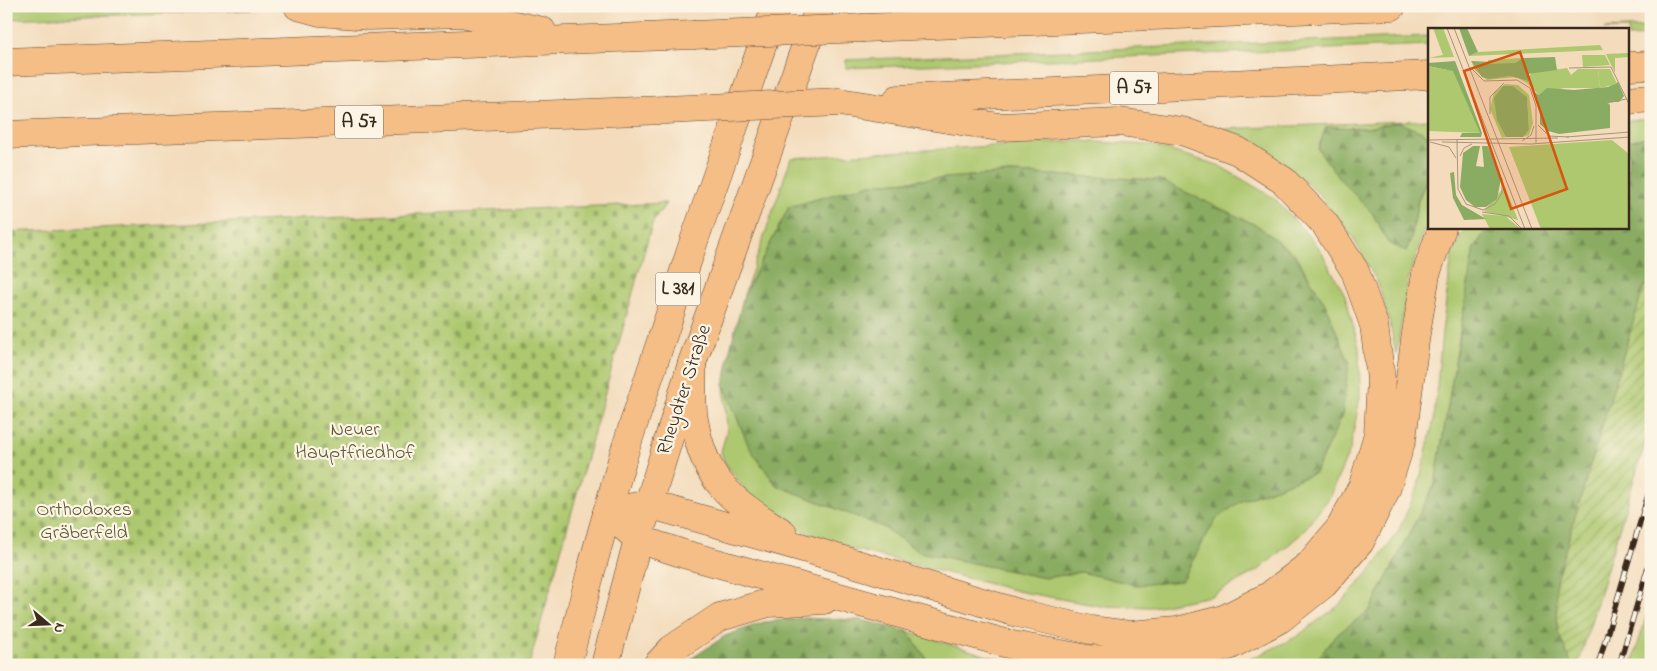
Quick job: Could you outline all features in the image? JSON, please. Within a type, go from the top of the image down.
[{"type":"main road","points":[[298,6],[320,12],[369,16],[462,13],[577,39]]},
{"type":"main road","name":"Rheydter Straße","points":[[567,665],[624,453],[695,238],[776,6]]},
{"type":"main road","name":"Rheydter Straße","points":[[605,665],[648,504],[692,363],[820,6]]},
{"type":"main road","points":[[6,62],[1392,6]]},
{"type":"main road","points":[[1630,66],[1651,65]]},
{"type":"main road","name":"A 57","points":[[6,135],[664,110],[1428,75]]},
{"type":"main road","points":[[1630,100],[1651,98]]},
{"type":"main road","points":[[607,512],[648,504],[808,548],[1018,613],[1090,630],[1129,635],[1178,631],[1224,619],[1269,596],[1309,565],[1340,528],[1363,485],[1378,434],[1381,379],[1374,325],[1355,271],[1325,224],[1284,181],[1238,152],[1182,131],[1120,122],[999,127],[839,102]]},
{"type":"main road","points":[[607,512],[638,539],[684,554],[1012,645],[1088,659],[1127,661],[1179,658],[1228,646],[1280,619],[1324,584],[1360,542],[1386,490],[1402,439],[1426,274],[1442,229]]},
{"type":"main road","points":[[692,363],[694,419],[700,446],[722,486],[753,514],[808,548]]},
{"type":"main road","points":[[657,665],[672,649],[720,617],[768,603],[815,600],[861,602]]},
{"type":"green space","points":[[6,6],[253,6],[252,10],[6,19]]},
{"type":"green space","points":[[1651,27],[1651,36],[1630,37],[1630,28],[1628,28]]},
{"type":"green space","points":[[1428,36],[1428,45],[846,68],[846,60]]},
{"type":"green space","points":[[1651,119],[1651,136],[1630,141],[1630,120]]},
{"type":"green space","points":[[1428,120],[1428,136],[1399,122],[1367,128],[1326,127],[1318,149],[1340,179],[1373,214],[1388,243],[1411,239],[1418,200],[1428,176],[1428,222],[1423,232],[1408,281],[1396,355],[1390,324],[1378,283],[1353,238],[1317,192],[1275,159],[1222,129]]},
{"type":"green space","points":[[1399,122],[1428,136],[1428,176],[1418,200],[1411,239],[1406,251],[1388,243],[1373,214],[1340,179],[1318,149],[1326,127],[1367,128]]},
{"type":"green space","points":[[1651,136],[1651,288],[1644,286],[1556,581],[1558,632],[1572,665],[1313,665],[1335,636],[1370,610],[1435,484],[1474,248],[1487,229],[1630,229],[1630,141]]},
{"type":"green space","points":[[1077,141],[1151,145],[1218,165],[1274,198],[1318,246],[1345,295],[1359,348],[1360,397],[1350,450],[1329,498],[1301,534],[1260,569],[1211,596],[1153,607],[1100,606],[1022,592],[836,545],[785,523],[745,490],[724,461],[721,452],[727,429],[724,385],[749,447],[776,485],[883,527],[920,552],[1045,578],[1081,572],[1136,585],[1181,581],[1216,519],[1241,501],[1315,473],[1349,362],[1324,302],[1295,254],[1160,180],[1010,173],[871,184],[789,207],[744,295],[791,158]]},
{"type":"green space","points":[[1010,173],[1160,180],[1258,226],[1294,254],[1324,302],[1349,362],[1342,416],[1315,473],[1241,501],[1216,519],[1181,581],[1136,585],[1081,572],[1045,578],[920,552],[883,527],[776,485],[749,447],[724,385],[730,349],[744,295],[789,207],[871,184]]},
{"type":"green space","name":"Neuer Hauptfriedhof","points":[[666,203],[652,224],[529,665],[6,665],[6,232]]},
{"type":"green space","points":[[1465,229],[1487,229],[1474,248],[1435,484],[1370,610],[1335,636],[1313,665],[1232,665],[1257,656],[1296,637],[1338,606],[1371,570],[1398,532],[1418,487],[1434,419],[1442,332],[1452,255]]},
{"type":"green space","points":[[1644,286],[1651,288],[1651,423],[1578,665],[1572,665],[1558,632],[1556,581]]},
{"type":"green space","points":[[1651,600],[1651,665],[1632,665]]},
{"type":"green space","points":[[804,618],[861,620],[907,631],[931,665],[690,665],[688,661],[725,636],[764,622]]},
{"type":"green space","points":[[907,631],[988,656],[1025,665],[931,665]]},
{"type":"railway","points":[[1598,665],[1651,485]]},
{"type":"railway","points":[[1619,665],[1651,557]]},
{"type":"park label","name":"Orthodoxes Gräberfeld","points":[[84,522]]}]
